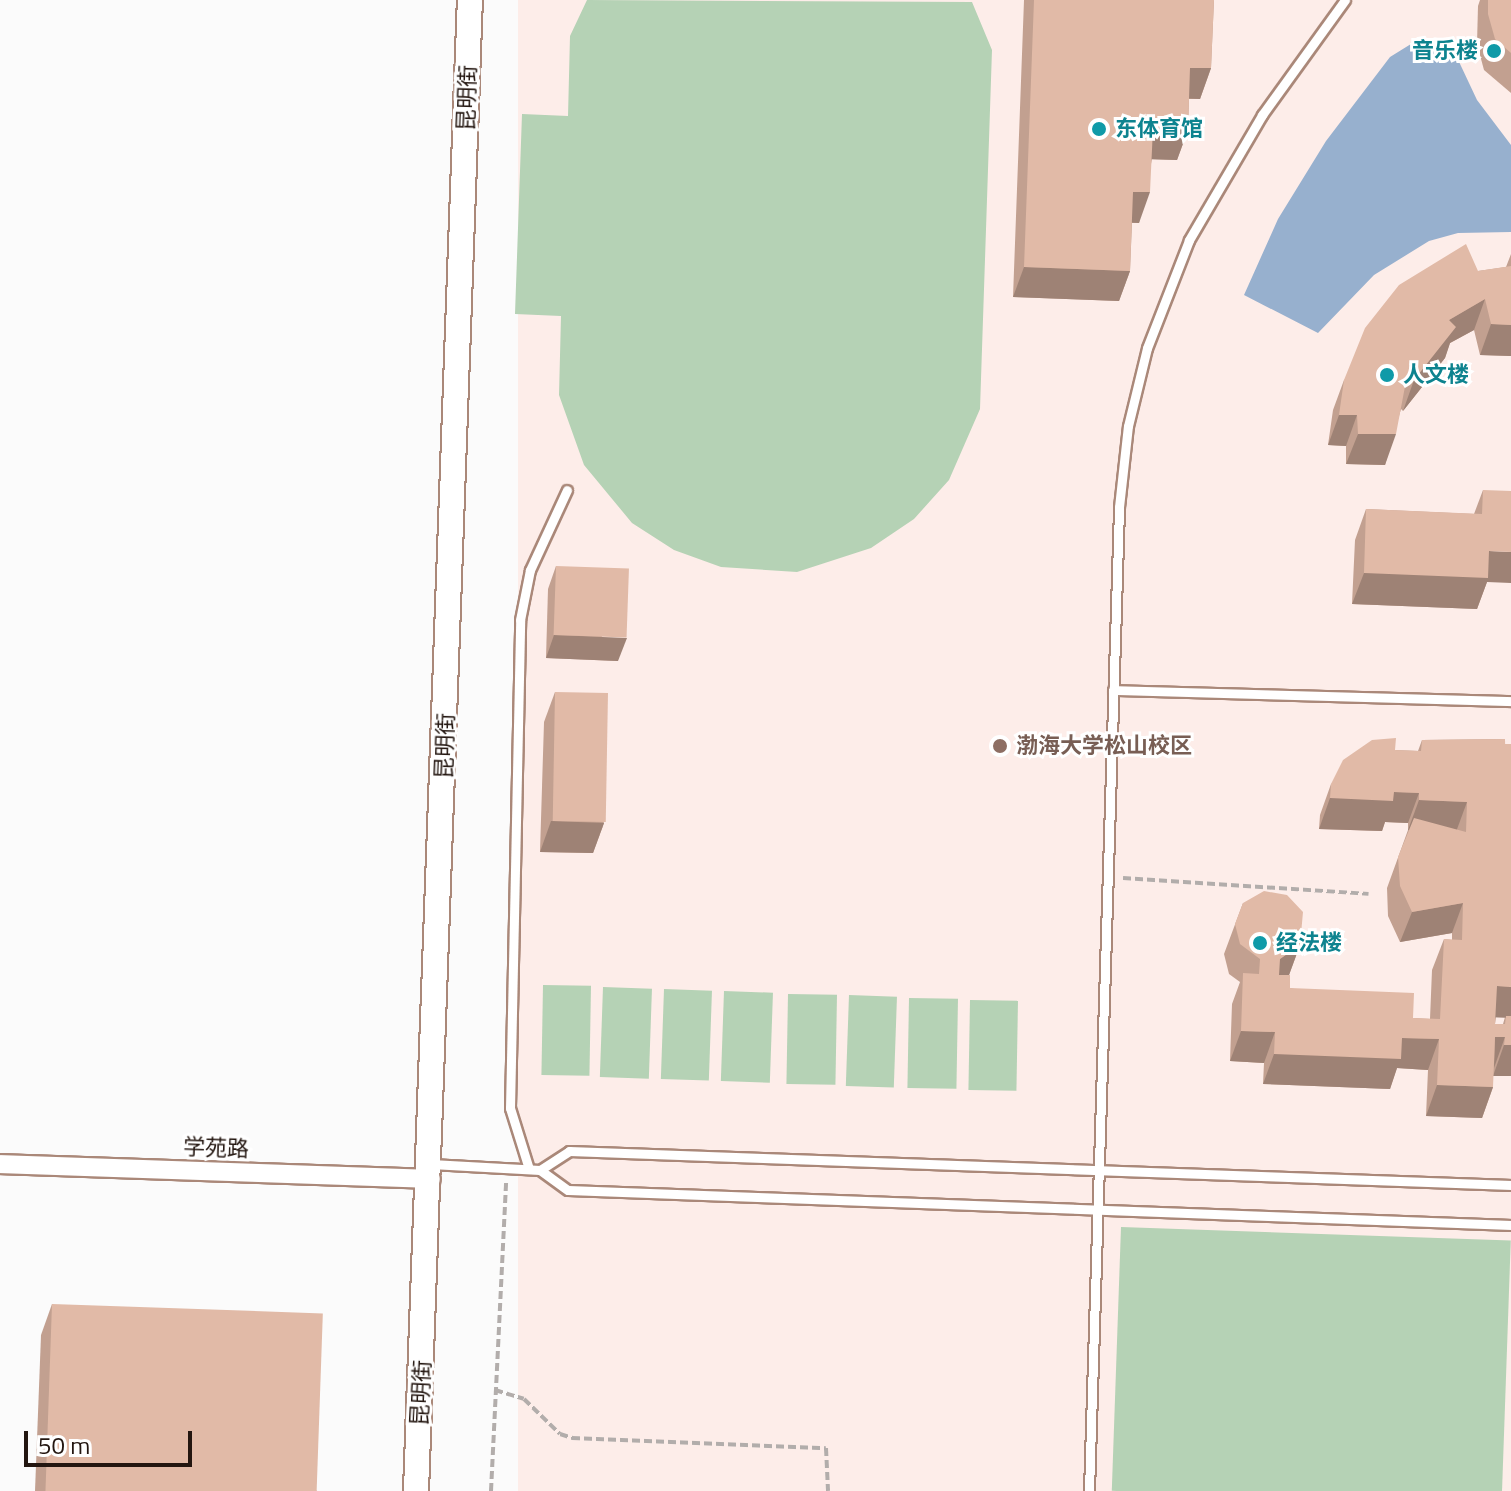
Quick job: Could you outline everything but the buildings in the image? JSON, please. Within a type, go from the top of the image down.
[{"type":"street","name":"昆明街","points":[[416,1491],[431,1172],[470,0]]},
{"type":"street","name":"学苑路","points":[[0,1164],[431,1172]]},
{"type":"lane","points":[[1089,1491],[1113,690],[1123,466],[1137,385],[1159,312],[1189,240],[1236,156],[1345,0]]},
{"type":"lane","points":[[529,1169],[510,1108],[520,620],[530,570],[567,490]]},
{"type":"lane","points":[[1113,690],[1511,701]]},
{"type":"lane","points":[[540,1170],[569,1151],[1511,1185]]},
{"type":"lane","points":[[431,1172],[507,1168],[540,1170],[568,1190],[1511,1225]]},
{"type":"path","points":[[1108,877],[1368,894]]},
{"type":"path","points":[[491,1491],[507,1168]]},
{"type":"path","points":[[495,1390],[524,1399],[560,1434],[572,1438],[826,1448],[828,1491]]},
{"type":"shaded area","name":"渤海大学松山校区","points":[[518,0],[1511,0],[1511,1491],[518,1491]]},
{"type":"green space","points":[[587,0],[972,2],[992,50],[980,409],[949,480],[914,519],[871,548],[797,572],[721,567],[674,550],[632,523],[584,465],[559,395],[561,316],[515,314],[522,114],[568,116],[570,36]]},
{"type":"green space","points":[[543,985],[591,986],[589,1076],[541,1075]]},
{"type":"green space","points":[[603,987],[652,989],[649,1079],[600,1077]]},
{"type":"green space","points":[[664,989],[712,991],[709,1081],[661,1079]]},
{"type":"green space","points":[[724,991],[773,993],[770,1083],[721,1081]]},
{"type":"green space","points":[[788,994],[837,995],[835,1085],[786,1084]]},
{"type":"green space","points":[[849,995],[897,997],[894,1088],[846,1086]]},
{"type":"green space","points":[[909,998],[958,999],[956,1089],[907,1088]]},
{"type":"green space","points":[[970,1000],[1018,1001],[1016,1091],[968,1090]]},
{"type":"green space","points":[[1121,1227],[1511,1241],[1502,1491],[1112,1491]]},
{"type":"water","points":[[1419,39],[1437,40],[1453,49],[1477,100],[1511,145],[1511,232],[1458,233],[1429,241],[1374,275],[1318,333],[1244,295],[1278,219],[1326,141],[1390,57]]},
{"type":"place","name":"音乐楼","points":[[1494,51]]},
{"type":"place","name":"东体育馆","points":[[1099,129]]},
{"type":"place","name":"人文楼","points":[[1387,375]]},
{"type":"place","name":"渤海大学松山校区","points":[[1000,746]]},
{"type":"place","name":"经法楼","points":[[1260,943]]}]
